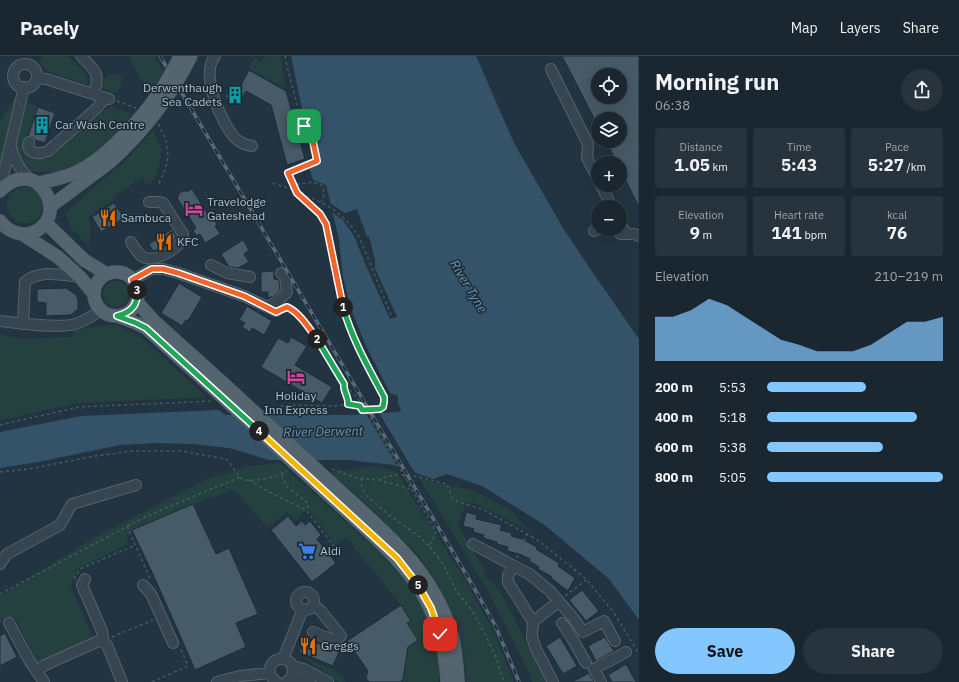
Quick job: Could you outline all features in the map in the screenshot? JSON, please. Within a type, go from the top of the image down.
[{"type":"main road","points":[[51,206],[106,158],[158,92],[180,56]]},
{"type":"main road","points":[[0,190],[12,181],[22,178],[35,182],[61,179],[75,174],[128,146],[150,120],[177,81],[190,56]]},
{"type":"main road","points":[[2,224],[13,232],[30,234],[38,230],[46,223],[51,212],[51,206],[48,197],[35,182]]},
{"type":"main road","points":[[46,223],[84,260],[107,274]]},
{"type":"main road","points":[[22,234],[58,257],[80,276],[93,293]]},
{"type":"main road","points":[[117,316],[125,314],[132,309],[136,302],[137,291],[132,280],[123,274],[115,272],[100,278],[96,285],[93,293],[94,301],[100,310],[109,315],[117,316],[146,328],[337,496],[388,535],[408,556],[427,579],[441,605],[451,631],[455,647],[458,682]]},
{"type":"main road","points":[[136,302],[218,392]]},
{"type":"main road","points":[[337,496],[397,558],[415,581],[431,608],[440,634],[446,660],[447,682]]},
{"type":"street","points":[[30,142],[28,147],[31,151],[40,154],[48,151],[101,103],[102,97],[96,71],[81,56]]},
{"type":"street","points":[[215,56],[210,74],[211,87],[216,101],[224,120],[235,138],[245,145],[252,146]]},
{"type":"street","points":[[30,60],[35,68],[37,78],[33,85],[24,88],[14,81],[13,74],[14,70],[20,64],[30,60]]},
{"type":"street","points":[[551,69],[588,144],[587,158],[591,166]]},
{"type":"street","points":[[37,78],[46,79],[102,97]]},
{"type":"street","points":[[0,190],[24,88]]},
{"type":"street","points":[[11,147],[14,158],[20,170],[35,182]]},
{"type":"street","points":[[131,242],[142,257],[150,259],[157,258],[180,245],[183,239],[183,234],[163,204],[158,202],[149,202]]},
{"type":"street","points":[[627,234],[639,236]]},
{"type":"street","points":[[211,265],[227,273],[250,277]]},
{"type":"street","points":[[132,280],[152,269],[163,269],[244,296],[272,309],[287,292],[285,277],[281,273]]},
{"type":"street","points":[[23,324],[25,282],[38,275],[57,274],[80,276]]},
{"type":"street","points":[[0,321],[23,324],[75,324],[100,310]]},
{"type":"street","points":[[0,564],[7,554],[60,525],[72,504],[136,485]]},
{"type":"street","points":[[473,544],[514,567],[530,574],[549,590],[583,632]]},
{"type":"street","points":[[514,567],[508,576],[508,582],[533,622],[532,637],[536,649],[553,682]]},
{"type":"street","points":[[85,579],[82,585],[86,597],[102,631],[104,643],[122,682]]},
{"type":"street","points":[[143,585],[150,594],[173,643]]},
{"type":"street","points":[[303,592],[308,592],[314,600],[313,605],[309,608],[303,609],[299,607],[296,600],[298,595],[303,592]]},
{"type":"street","points":[[533,622],[559,601]]},
{"type":"street","points":[[313,605],[320,610],[341,636],[335,641],[313,632]]},
{"type":"street","points":[[283,659],[303,609]]},
{"type":"street","points":[[573,640],[583,632],[604,620],[615,640]]},
{"type":"street","points":[[9,623],[23,651],[44,682]]},
{"type":"street","points":[[562,623],[586,663]]},
{"type":"street","points":[[36,671],[45,665],[104,643]]},
{"type":"street","points":[[601,682],[594,669],[626,652]]},
{"type":"street","points":[[277,682],[272,679],[270,673],[270,666],[276,660],[283,659],[289,661],[293,666],[294,672],[289,680]]},
{"type":"street","points":[[293,666],[304,668],[328,682]]},
{"type":"street","points":[[217,682],[240,676],[270,673]]},
{"type":"street","points":[[289,680],[299,678],[310,682]]},
{"type":"path","points":[[285,56],[302,124],[310,127],[317,161],[288,173],[297,193],[321,202],[342,215],[354,227],[392,316]]},
{"type":"path","points":[[294,185],[313,182],[323,186],[324,194],[321,202]]},
{"type":"path","points":[[266,414],[282,406],[337,406],[348,404],[360,406],[362,410],[380,409],[383,407],[384,402],[384,397],[347,322],[326,224],[320,214],[297,193],[291,189],[272,183]]},
{"type":"path","points":[[272,309],[287,307],[292,310],[310,329],[344,384],[356,396],[363,406],[436,532],[429,546]]},
{"type":"path","points":[[344,384],[348,404]]},
{"type":"path","points":[[0,425],[79,407],[218,392]]},
{"type":"path","points":[[352,405],[354,403],[363,406]]},
{"type":"path","points":[[0,472],[29,469],[119,452],[181,451],[226,459],[241,478],[170,506],[127,526],[0,594]]},
{"type":"path","points":[[282,475],[286,486],[309,504],[306,510]]},
{"type":"path","points":[[411,489],[378,480],[388,476],[418,477],[447,484],[452,498],[458,502],[482,509],[539,541],[586,579],[614,613],[639,654]]},
{"type":"path","points":[[361,478],[362,488],[366,495],[389,515],[422,538],[443,564],[457,592],[471,610],[496,655],[504,682]]},
{"type":"path","points":[[248,480],[306,510],[334,546]]},
{"type":"path","points":[[74,582],[75,576],[82,568],[136,545],[127,526]]},
{"type":"path","points":[[514,567],[527,534]]},
{"type":"path","points":[[559,601],[586,579]]},
{"type":"path","points":[[104,643],[110,638],[161,616]]},
{"type":"green space","points":[[42,56],[68,56],[86,73],[88,85],[47,71],[40,63]]},
{"type":"green space","points":[[129,56],[154,56],[164,72],[148,94]]},
{"type":"green space","points":[[267,56],[281,56],[285,88],[248,68],[254,58],[261,62]]},
{"type":"green space","points":[[119,74],[123,83],[116,94],[100,87],[101,82],[108,75]]},
{"type":"green space","points":[[15,97],[17,99],[0,164],[0,121]]},
{"type":"green space","points":[[27,102],[38,107],[27,136],[23,141],[22,150],[30,156],[40,159],[47,159],[111,106],[133,114],[103,147],[78,165],[57,172],[34,172],[22,164],[16,151],[16,140]]},
{"type":"green space","points":[[153,130],[162,150],[157,173],[150,185],[141,178],[113,197],[114,200],[89,216],[89,246],[71,228],[65,213],[127,159]]},
{"type":"green space","points":[[29,187],[38,192],[42,198],[42,212],[38,218],[29,223],[21,223],[12,218],[8,212],[7,201],[12,192],[18,188]]},
{"type":"green space","points":[[116,281],[125,285],[129,294],[125,303],[116,307],[107,303],[103,294],[107,285]]},
{"type":"green space","points":[[117,325],[140,336],[207,397],[78,403],[0,420],[0,335],[23,339],[73,337],[73,331],[99,326]]},
{"type":"green space","points":[[280,463],[377,550],[408,584],[428,616],[439,662],[438,682],[401,682],[403,679],[408,647],[418,640],[407,623],[411,621],[401,605],[346,537],[336,545],[309,510],[304,512],[296,521],[287,512],[268,528],[234,490],[193,504],[132,530],[126,537],[128,544],[79,568],[72,580],[71,586],[93,638],[43,661],[39,661],[35,657],[15,619],[4,621],[0,624],[0,596],[95,537],[211,477],[245,467]]},
{"type":"green space","points":[[376,466],[396,471],[467,583],[494,633],[514,682],[467,682],[464,651],[454,615],[438,585],[419,556],[374,511],[330,472]]},
{"type":"green space","points":[[419,478],[473,490],[513,512],[528,530],[477,504],[466,502],[458,525],[484,569],[486,579],[492,581],[500,591],[547,682],[532,682],[528,670],[488,591]]},
{"type":"green space","points":[[301,656],[334,670],[334,672],[344,677],[343,681],[346,682],[339,682]]},
{"type":"water","points":[[291,56],[476,56],[514,143],[563,228],[639,339],[639,620],[609,579],[546,526],[482,486],[447,474],[433,479],[394,465],[349,460],[269,460],[229,448],[192,444],[154,443],[120,445],[38,462],[0,468],[0,432],[81,416],[219,410],[225,415],[348,415],[399,412],[401,409],[398,404],[398,396],[390,393],[366,346],[350,307],[343,277],[339,240],[326,185],[313,180],[309,167],[320,163],[313,125],[305,124]]},
{"type":"pier","points":[[328,202],[345,213],[357,209],[367,237],[369,236],[375,259],[375,268],[397,317],[390,319],[354,236],[343,220],[329,210]]},
{"type":"pier","points":[[378,411],[416,475],[399,469],[365,412]]},
{"type":"building","points":[[562,56],[639,56],[639,207],[627,183],[627,156],[614,156],[610,148],[627,148],[627,112],[591,112]]},
{"type":"building","points":[[249,70],[286,91],[305,159],[287,165],[271,105],[246,91],[238,104],[225,97],[232,85],[239,89]]},
{"type":"building","name":"Car Wash Centre","points":[[38,107],[55,113],[45,143],[28,136]]},
{"type":"building","name":"Travelodge Gateshead","points":[[192,189],[212,221],[214,219],[217,225],[215,226],[220,234],[205,243],[200,234],[196,236],[193,230],[196,228],[177,198],[179,196],[178,194],[185,190],[186,192]]},
{"type":"building","name":"Sambuca","points":[[114,203],[124,218],[101,232],[92,217]]},
{"type":"building","name":"KFC","points":[[172,229],[176,236],[175,239],[162,248],[153,251],[149,244]]},
{"type":"building","points":[[243,240],[249,250],[244,254],[249,262],[238,268],[229,267],[221,254]]},
{"type":"building","points":[[274,271],[274,279],[279,280],[280,290],[274,296],[268,298],[268,292],[261,292],[261,272]]},
{"type":"building","points":[[179,283],[202,297],[188,321],[186,320],[182,326],[161,313]]},
{"type":"building","points":[[66,288],[76,295],[78,300],[78,309],[71,315],[46,316],[46,303],[37,302],[37,289]]},
{"type":"building","points":[[247,306],[272,321],[264,335],[252,328],[250,332],[242,327],[245,323],[239,320]]},
{"type":"building","name":"Holiday Inn Express","points":[[291,337],[307,346],[295,365],[332,387],[322,403],[261,367],[278,338],[288,343]]},
{"type":"building","points":[[193,504],[216,554],[229,548],[258,614],[236,623],[246,647],[195,670],[132,530]]},
{"type":"building","points":[[466,512],[477,515],[476,519],[502,525],[500,530],[512,533],[511,536],[522,539],[537,547],[536,549],[559,563],[558,566],[575,578],[568,591],[551,578],[552,577],[538,569],[539,567],[529,561],[530,559],[507,551],[508,547],[483,538],[484,535],[473,532],[474,529],[463,526]]},
{"type":"building","name":"Aldi","points":[[288,516],[296,526],[302,521],[305,525],[310,521],[321,535],[317,539],[336,563],[312,582],[271,530]]},
{"type":"building","points":[[582,590],[599,611],[586,621],[569,600]]},
{"type":"building","points":[[401,605],[411,621],[407,623],[418,640],[408,647],[403,679],[401,682],[369,682],[366,678],[368,671],[347,641]]},
{"type":"building","points":[[5,633],[17,657],[0,666],[0,636]]},
{"type":"building","points":[[560,637],[577,666],[563,674],[546,646]]},
{"type":"building","points":[[605,637],[614,651],[596,661],[588,646]]},
{"type":"building","points":[[305,638],[339,652],[333,666],[299,652]]},
{"type":"building","points":[[626,664],[636,682],[612,682],[608,675]]},
{"type":"building","points":[[589,673],[594,682],[572,682]]},
{"type":"railway","points":[[160,56],[473,586],[495,625],[519,682]]},
{"type":"place","name":"Derwenthaugh Sea Cadets","points":[[235,95]]},
{"type":"place","name":"Car Wash Centre","points":[[42,125]]},
{"type":"place","name":"Travelodge Gateshead","points":[[194,209]]},
{"type":"place","name":"Sambuca","points":[[108,218]]},
{"type":"place","name":"KFC","points":[[164,242]]},
{"type":"place","name":"Holiday Inn Express","points":[[296,377]]},
{"type":"place","name":"Aldi","points":[[307,551]]},
{"type":"place","name":"Greggs","points":[[308,646]]},
{"type":"route","points":[[304,126],[310,127],[317,161],[288,173],[297,193],[320,214],[326,224],[347,322],[384,397],[383,407],[380,409],[362,410],[360,406],[348,404],[343,388],[344,384],[329,359],[310,329],[292,310],[287,307],[276,312],[244,296],[178,273],[163,269],[152,269],[132,280],[137,291],[136,302],[132,309],[125,314],[117,316],[146,328],[397,558],[425,596],[440,634]]},
{"type":"water label","name":"River Tyne","points":[[469,286]]},
{"type":"water label","name":"River Derwent","points":[[323,431]]}]
